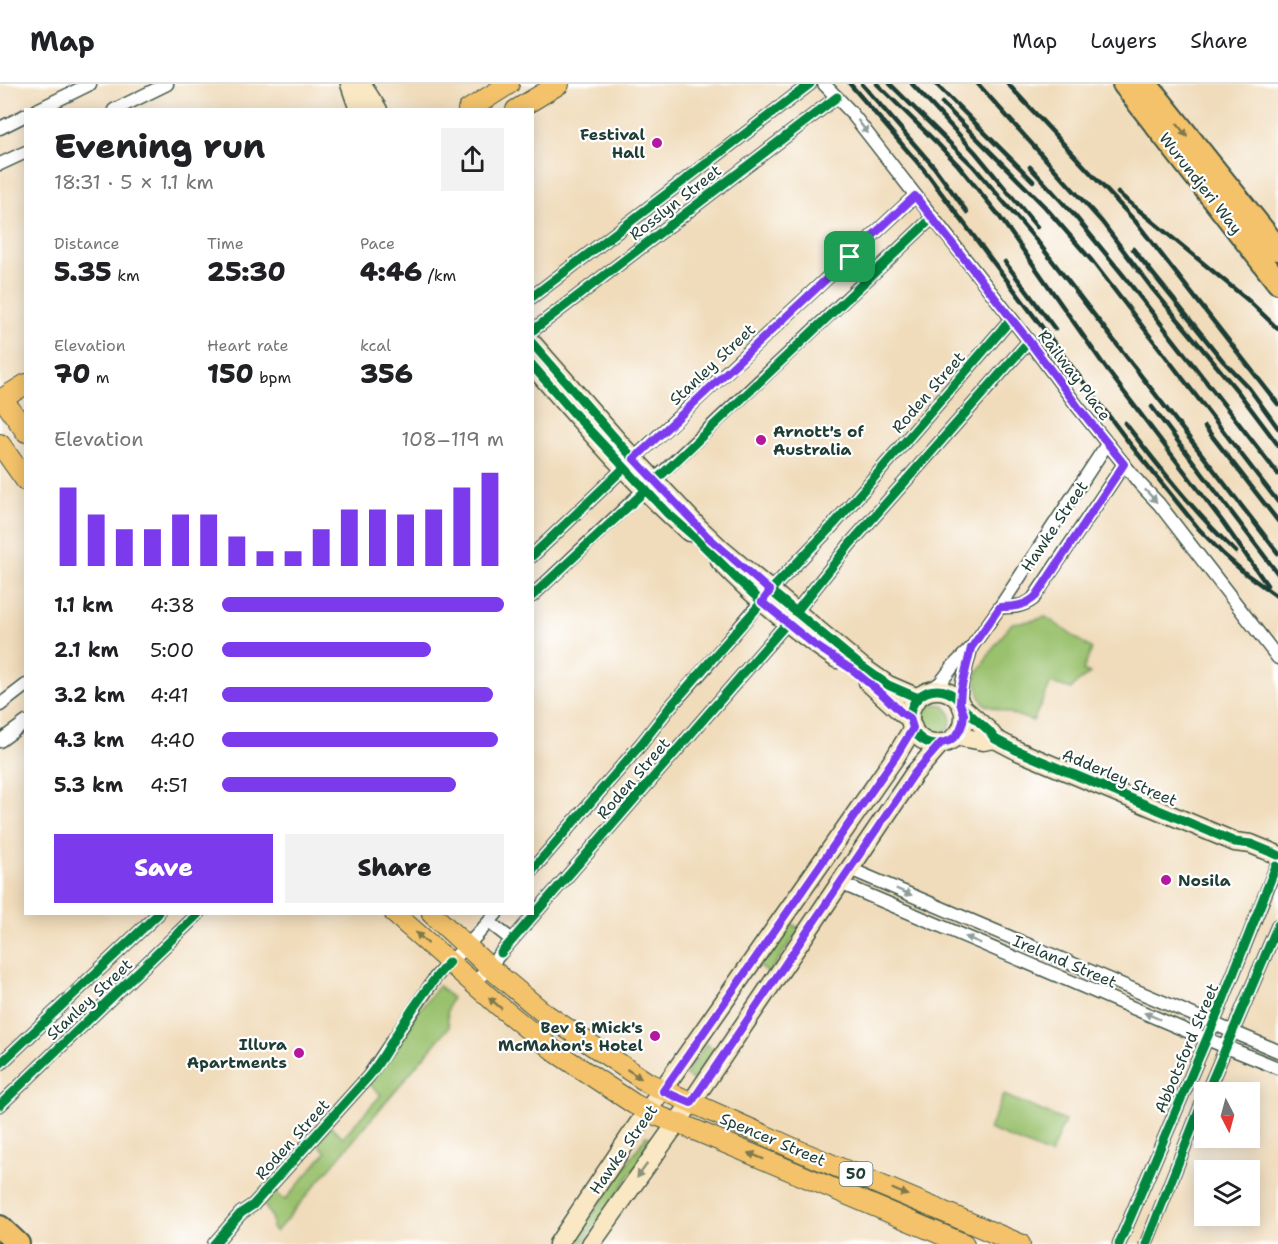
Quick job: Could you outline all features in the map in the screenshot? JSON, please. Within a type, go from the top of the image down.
[{"type":"highway","name":"Wurundjeri Way","points":[[1124,84],[1278,282]]},
{"type":"highway","name":"Wurundjeri Way","points":[[1146,84],[1278,249]]},
{"type":"highway","points":[[0,1227],[18,1244]]},
{"type":"main road","points":[[471,108],[509,84]]},
{"type":"main road","points":[[519,108],[559,84]]},
{"type":"main road","points":[[17,425],[1,398],[24,385]]},
{"type":"main road","points":[[0,444],[24,478]]},
{"type":"main road","name":"Spencer Street","points":[[396,915],[498,1005],[557,1053],[648,1112],[964,1244]]},
{"type":"main road","name":"Spencer Street","points":[[433,915],[466,947],[544,1013],[648,1083],[1011,1242]]},
{"type":"main road","points":[[792,1172],[802,1152]]},
{"type":"main road","points":[[929,1229],[938,1209]]},
{"type":"street","points":[[41,108],[90,84]]},
{"type":"street","points":[[118,108],[167,84]]},
{"type":"street","points":[[350,84],[358,108]]},
{"type":"street","points":[[362,84],[377,108]]},
{"type":"street","name":"Rosslyn Street","points":[[534,295],[810,84]]},
{"type":"street","name":"Railway Place","points":[[824,84],[850,111],[1078,407],[1159,504],[1278,658]]},
{"type":"street","name":"Rosslyn Street","points":[[534,329],[837,97]]},
{"type":"street","points":[[0,128],[24,117]]},
{"type":"street","points":[[0,164],[24,153]]},
{"type":"street","name":"Stanley Street","points":[[534,554],[915,196]]},
{"type":"street","points":[[534,594],[932,218]]},
{"type":"street","name":"Roden Street","points":[[534,868],[766,596],[834,524],[1011,319]]},
{"type":"street","name":"Roden Street","points":[[534,915],[791,617],[850,544],[1029,341]]},
{"type":"street","points":[[534,346],[584,404],[629,464]]},
{"type":"street","points":[[534,367],[580,420],[707,536],[766,596],[791,617],[888,685],[924,694],[937,690],[950,693],[961,705],[964,714],[960,730],[948,739],[935,743],[924,740],[902,713],[882,694],[819,647],[791,617]]},
{"type":"street","name":"Hawke Street","points":[[924,694],[941,682],[971,648],[1107,444]]},
{"type":"street","name":"Hawke Street","points":[[1000,607],[1020,606],[1033,599],[1124,464]]},
{"type":"street","name":"Hawke Street","points":[[961,705],[962,683],[971,648]]},
{"type":"street","points":[[0,705],[24,687]]},
{"type":"street","points":[[911,723],[911,711],[924,694]]},
{"type":"street","name":"Adderley Street","points":[[961,705],[995,739],[1018,751],[1235,842],[1248,854],[1278,863]]},
{"type":"street","points":[[0,741],[24,723]]},
{"type":"street","name":"Hawke Street","points":[[561,1243],[648,1112],[896,756],[911,723]]},
{"type":"street","name":"Hawke Street","points":[[591,1244],[691,1103],[914,774],[948,739]]},
{"type":"street","name":"Adderley Street","points":[[948,739],[983,741],[995,739]]},
{"type":"street","name":"Abbotsford Street","points":[[1119,1244],[1278,863]]},
{"type":"street","points":[[819,867],[845,876]]},
{"type":"street","name":"Ireland Street","points":[[845,876],[1278,1051]]},
{"type":"street","name":"Ireland Street","points":[[845,876],[1278,1068]]},
{"type":"street","name":"Stanley Street","points":[[0,1064],[157,915]]},
{"type":"street","name":"Stanley Street","points":[[0,1105],[197,915]]},
{"type":"street","name":"Roden Street","points":[[474,984],[534,915]]},
{"type":"street","points":[[492,918],[512,940]]},
{"type":"street","name":"Roden Street","points":[[214,1244],[241,1213],[253,1205],[374,1070],[412,1009],[435,978],[492,918]]},
{"type":"street","points":[[1211,1082],[1278,925]]},
{"type":"street","points":[[720,1009],[744,1025]]},
{"type":"street","points":[[1146,1244],[1194,1123]]},
{"type":"green space","points":[[1046,617],[1092,649],[1083,670],[1090,673],[1071,689],[1051,683],[1033,721],[986,705],[979,695],[976,675],[994,647],[1012,623]]},
{"type":"green space","points":[[936,704],[947,708],[951,719],[947,730],[936,734],[925,730],[921,719],[925,708]]},
{"type":"green space","points":[[789,922],[800,929],[769,973],[759,966]]},
{"type":"green space","points":[[439,986],[452,998],[448,1012],[449,1027],[276,1232],[272,1228],[270,1214],[262,1203],[274,1191],[285,1200],[326,1152],[315,1142],[329,1125],[343,1137],[381,1095],[367,1082],[394,1054],[400,1037]]},
{"type":"green space","points":[[706,1044],[714,1049],[694,1081],[685,1075]]},
{"type":"green space","points":[[1004,1095],[1065,1121],[1050,1155],[989,1129]]},
{"type":"green space","points":[[646,1136],[652,1138],[653,1142],[582,1244],[576,1244],[574,1242]]},
{"type":"railway","points":[[850,84],[924,170],[1130,444],[1198,528],[1246,574],[1278,597]]},
{"type":"railway","points":[[862,84],[934,167],[967,212]]},
{"type":"railway","points":[[877,84],[958,165],[997,213],[1108,371],[1222,521],[1267,585]]},
{"type":"railway","points":[[890,84],[974,167],[1037,241],[1278,553]]},
{"type":"railway","points":[[912,84],[975,152],[1037,227]]},
{"type":"railway","points":[[936,84],[1033,181]]},
{"type":"railway","points":[[978,84],[1102,222],[1151,287],[1239,393],[1278,445]]},
{"type":"railway","points":[[1008,84],[1136,222],[1278,404]]},
{"type":"railway","points":[[942,103],[1045,207],[1092,261],[1278,502]]},
{"type":"railway","points":[[1030,167],[1075,216],[1123,275],[1278,474]]},
{"type":"railway","points":[[1118,193],[1249,301],[1278,329]]},
{"type":"railway","points":[[1133,249],[1223,361],[1249,388],[1278,428]]},
{"type":"railway","points":[[1005,262],[1055,329]]},
{"type":"railway","points":[[1152,407],[1278,574]]},
{"type":"railway","points":[[1125,423],[1192,506],[1236,552]]},
{"type":"railway","points":[[1205,427],[1278,521]]},
{"type":"cycle path","points":[[534,295],[810,84]]},
{"type":"cycle path","points":[[534,329],[837,97]]},
{"type":"cycle path","points":[[634,459],[915,196]]},
{"type":"cycle path","points":[[655,481],[932,218]]},
{"type":"cycle path","points":[[770,591],[834,524],[1011,319]]},
{"type":"cycle path","points":[[796,612],[850,544],[1029,341]]},
{"type":"cycle path","points":[[534,345],[621,445],[722,550],[861,666],[888,685],[918,698]]},
{"type":"cycle path","points":[[534,367],[667,513],[762,602],[812,643],[845,665]]},
{"type":"cycle path","points":[[534,554],[624,468]]},
{"type":"cycle path","points":[[534,594],[646,490]]},
{"type":"cycle path","points":[[534,868],[762,602]]},
{"type":"cycle path","points":[[534,915],[787,623]]},
{"type":"cycle path","points":[[937,690],[947,692],[956,698],[962,707],[964,717],[962,727],[956,736],[947,742],[937,744],[927,742],[918,736],[912,727],[910,717],[912,707],[918,698],[927,692],[937,690]]},
{"type":"cycle path","points":[[962,707],[995,739],[1018,751],[1235,842],[1251,844],[1278,855]]},
{"type":"cycle path","points":[[1119,1244],[1219,1010],[1276,866]]},
{"type":"cycle path","points":[[0,1064],[157,915]]},
{"type":"cycle path","points":[[0,1105],[197,915]]},
{"type":"cycle path","points":[[501,953],[534,915]]},
{"type":"cycle path","points":[[1211,1082],[1278,925]]},
{"type":"cycle path","points":[[214,1244],[241,1213],[253,1205],[368,1077],[416,1003],[449,962]]},
{"type":"cycle path","points":[[1146,1244],[1194,1123]]},
{"type":"place","name":"Festival Hall","points":[[657,143]]},
{"type":"place","name":"Arnott's of Australia","points":[[761,440]]},
{"type":"place","name":"Nosila","points":[[1166,880]]},
{"type":"place","name":"Bev & Mick's McMahon's Hotel","points":[[655,1036]]},
{"type":"place","name":"Illura Apartments","points":[[299,1053]]},
{"type":"route","points":[[915,196],[1124,464],[1036,596],[1024,605],[1000,607],[978,637],[971,648],[962,683],[960,703],[964,714],[960,730],[949,741],[941,743],[914,774],[691,1103],[663,1091],[896,756],[913,728],[910,718],[882,694],[854,671],[812,643],[762,602],[770,591],[707,536],[634,459],[850,257],[915,196]]}]
